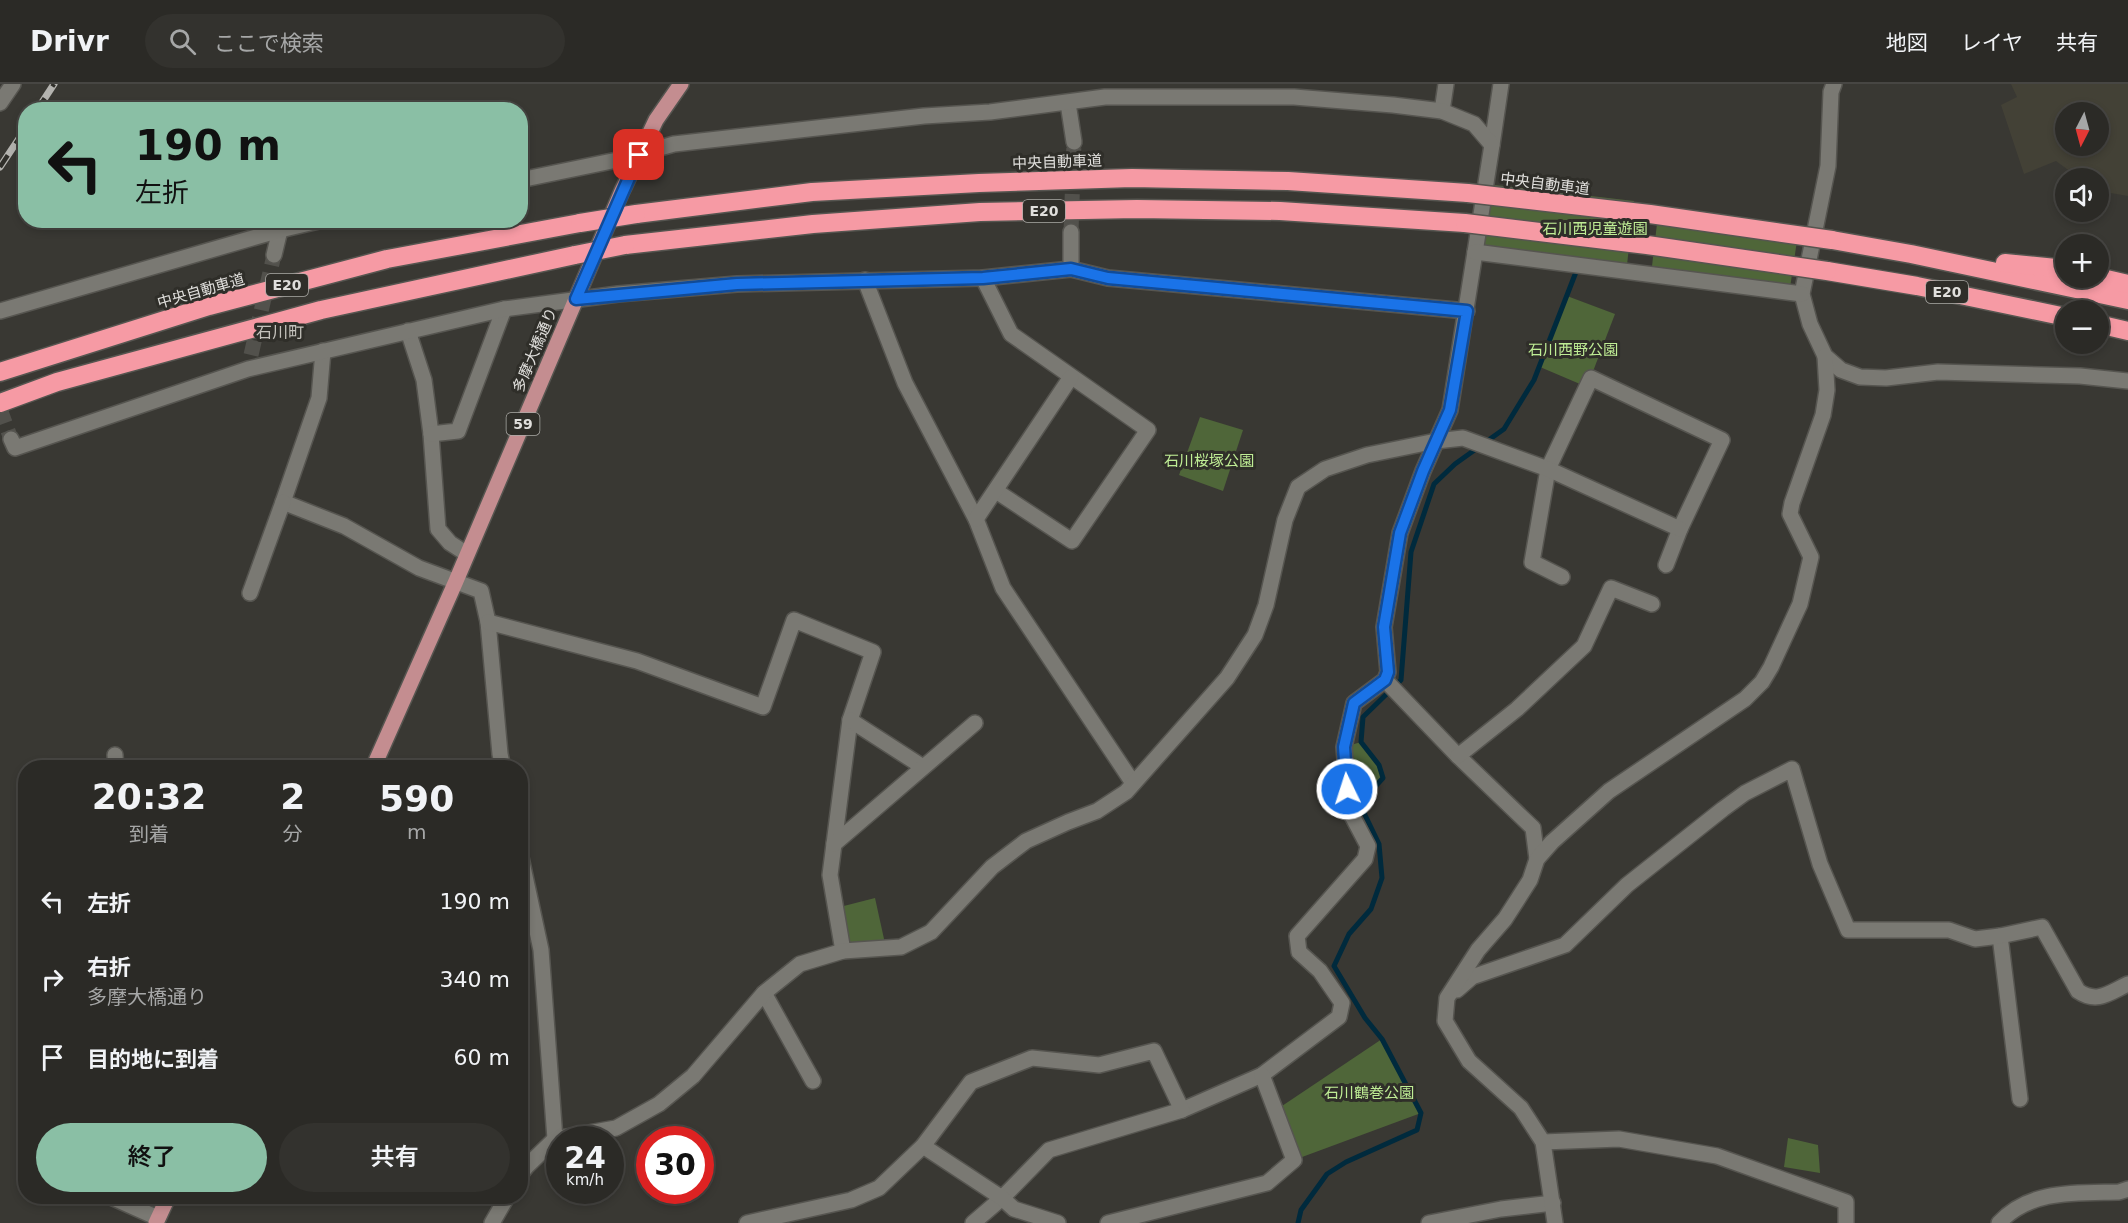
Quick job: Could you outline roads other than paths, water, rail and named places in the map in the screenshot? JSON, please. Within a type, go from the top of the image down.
[{"type":"highway","name":"中央自動車道","points":[[0,372],[209,306],[365,265],[580,223],[812,192],[979,183],[1132,178],[1288,181],[1468,193],[1650,214],[1832,240],[1911,254],[2128,300]]},
{"type":"highway","name":"E20","points":[[0,403],[57,382],[321,310],[625,245],[813,224],[980,212],[1137,209],[1280,211],[1465,223],[1647,245],[1827,271],[1917,286],[2055,315]]},
{"type":"highway","points":[[1911,254],[2055,268]]},
{"type":"highway","points":[[2109,280],[2128,284]]},
{"type":"highway","points":[[2109,327],[2128,331]]},
{"type":"main road","name":"多摩大橋通り","points":[[377,760],[639,155],[657,120],[681,84]]},
{"type":"main road","points":[[157,1220],[165,1204]]},
{"type":"street","points":[[0,103],[13,84]]},
{"type":"street","points":[[1442,111],[1446,84]]},
{"type":"street","points":[[1501,84],[1450,410],[1423,471],[1400,533],[1384,627],[1387,681],[1458,756],[1533,828],[1537,859]]},
{"type":"street","points":[[1429,1223],[1501,1209],[1554,1211],[1543,1142],[1521,1108],[1469,1061],[1445,1021],[1448,998],[1478,950],[1505,919],[1530,880],[1537,859],[1552,842],[1609,791],[1745,699],[1762,682],[1800,604],[1812,557],[1790,514],[1823,415],[1827,390],[1825,356],[1810,324],[1802,294],[1828,166],[1834,84]]},
{"type":"street","points":[[528,178],[639,155],[674,144],[924,116],[990,112],[1105,97],[1249,90],[1442,111],[1474,124],[1492,144]]},
{"type":"street","points":[[1068,103],[1074,142]]},
{"type":"street","points":[[0,311],[289,228]]},
{"type":"street","points":[[274,255],[280,230]]},
{"type":"street","points":[[1071,232],[1071,269]]},
{"type":"street","points":[[1475,252],[1802,294]]},
{"type":"street","points":[[11,439],[15,448],[249,362],[323,351],[504,309],[576,299],[737,284],[983,278],[1071,269],[1108,278],[1467,311]]},
{"type":"street","points":[[983,278],[1011,334],[1148,430],[1072,541],[996,491]]},
{"type":"street","points":[[865,280],[905,383],[976,519],[1003,588],[1133,783]]},
{"type":"street","points":[[431,434],[459,431],[504,309]]},
{"type":"street","points":[[408,331],[424,380],[431,434],[438,530],[450,543],[467,554]]},
{"type":"street","points":[[250,593],[284,502],[318,398],[323,351]]},
{"type":"street","points":[[1825,356],[1841,370],[1860,377],[1886,378],[1938,372],[2080,376],[2128,381]]},
{"type":"street","points":[[976,519],[1071,377]]},
{"type":"street","points":[[1562,577],[1532,562],[1548,469],[1591,378],[1722,440],[1680,529],[1666,565]]},
{"type":"street","points":[[620,1126],[659,1104],[693,1076],[764,993],[800,964],[843,951],[901,947],[931,932],[992,867],[1026,841],[1097,811],[1126,792],[1227,678],[1255,635],[1266,605],[1285,520],[1298,487],[1325,470],[1367,455],[1463,438],[1496,448],[1548,469],[1680,529]]},
{"type":"street","points":[[284,502],[344,526],[419,568],[481,591],[488,622],[501,760]]},
{"type":"street","points":[[1458,756],[1517,709],[1584,646],[1611,588],[1652,604]]},
{"type":"street","points":[[488,622],[637,661],[763,707],[794,620],[873,652],[850,720],[830,875],[843,951]]},
{"type":"street","points":[[973,1223],[1002,1198],[1049,1150],[1182,1110],[1262,1075],[1340,1017],[1342,1003],[1320,970],[1299,952],[1297,936],[1365,859],[1368,846],[1349,810],[1344,747],[1354,703],[1387,681]]},
{"type":"street","points":[[850,720],[923,766]]},
{"type":"street","points":[[834,844],[975,723]]},
{"type":"street","points":[[1448,998],[1472,977],[1565,945],[1627,885],[1723,809],[1745,793],[1792,769],[1820,864],[1848,930],[1948,930],[1975,939],[2042,927],[2078,991],[2087,997],[2101,997],[2128,984]]},
{"type":"street","points":[[528,890],[541,950],[554,1126]]},
{"type":"street","points":[[2000,936],[2020,1099]]},
{"type":"street","points":[[764,993],[813,1081]]},
{"type":"street","points":[[747,1223],[851,1200],[879,1188],[923,1146],[971,1082],[1032,1058],[1099,1065],[1154,1051],[1182,1110]]},
{"type":"street","points":[[1108,1223],[1267,1184],[1294,1160],[1262,1075]]},
{"type":"street","points":[[1543,1142],[1619,1138],[1717,1156],[1846,1202],[1846,1223]]},
{"type":"street","points":[[923,1146],[1002,1198],[1014,1209],[1059,1223]]},
{"type":"street","points":[[528,1164],[546,1147]]},
{"type":"street","points":[[1999,1223],[2005,1216],[2032,1200],[2058,1193],[2119,1192],[2128,1188]]},
{"type":"street","points":[[125,1204],[157,1220]]},
{"type":"street","points":[[492,1223],[503,1204]]},
{"type":"waterway","points":[[1298,1223],[1301,1210],[1327,1174],[1346,1162],[1417,1130],[1421,1113],[1382,1039],[1365,1018],[1334,966],[1349,934],[1371,909],[1382,878],[1379,844],[1365,815],[1362,801],[1383,778],[1379,765],[1361,742],[1363,717],[1401,680],[1411,552],[1434,484],[1455,464],[1504,429],[1534,380],[1576,272]]},
{"type":"tunnel","points":[[1071,232],[1074,142]]},
{"type":"tunnel","points":[[251,355],[274,255]]},
{"type":"tunnel","points":[[0,409],[11,439]]},
{"type":"railway","points":[[42,102],[54,84]]},
{"type":"railway","points":[[0,167],[18,140]]},
{"type":"district","name":"石川町","points":[[280,332]]},
{"type":"park label","name":"石川西児童遊園","points":[[1595,229]]},
{"type":"park label","name":"石川西野公園","points":[[1573,350]]},
{"type":"park label","name":"石川桜塚公園","points":[[1209,461]]},
{"type":"park label","name":"石川鶴巻公園","points":[[1369,1093]]}]
